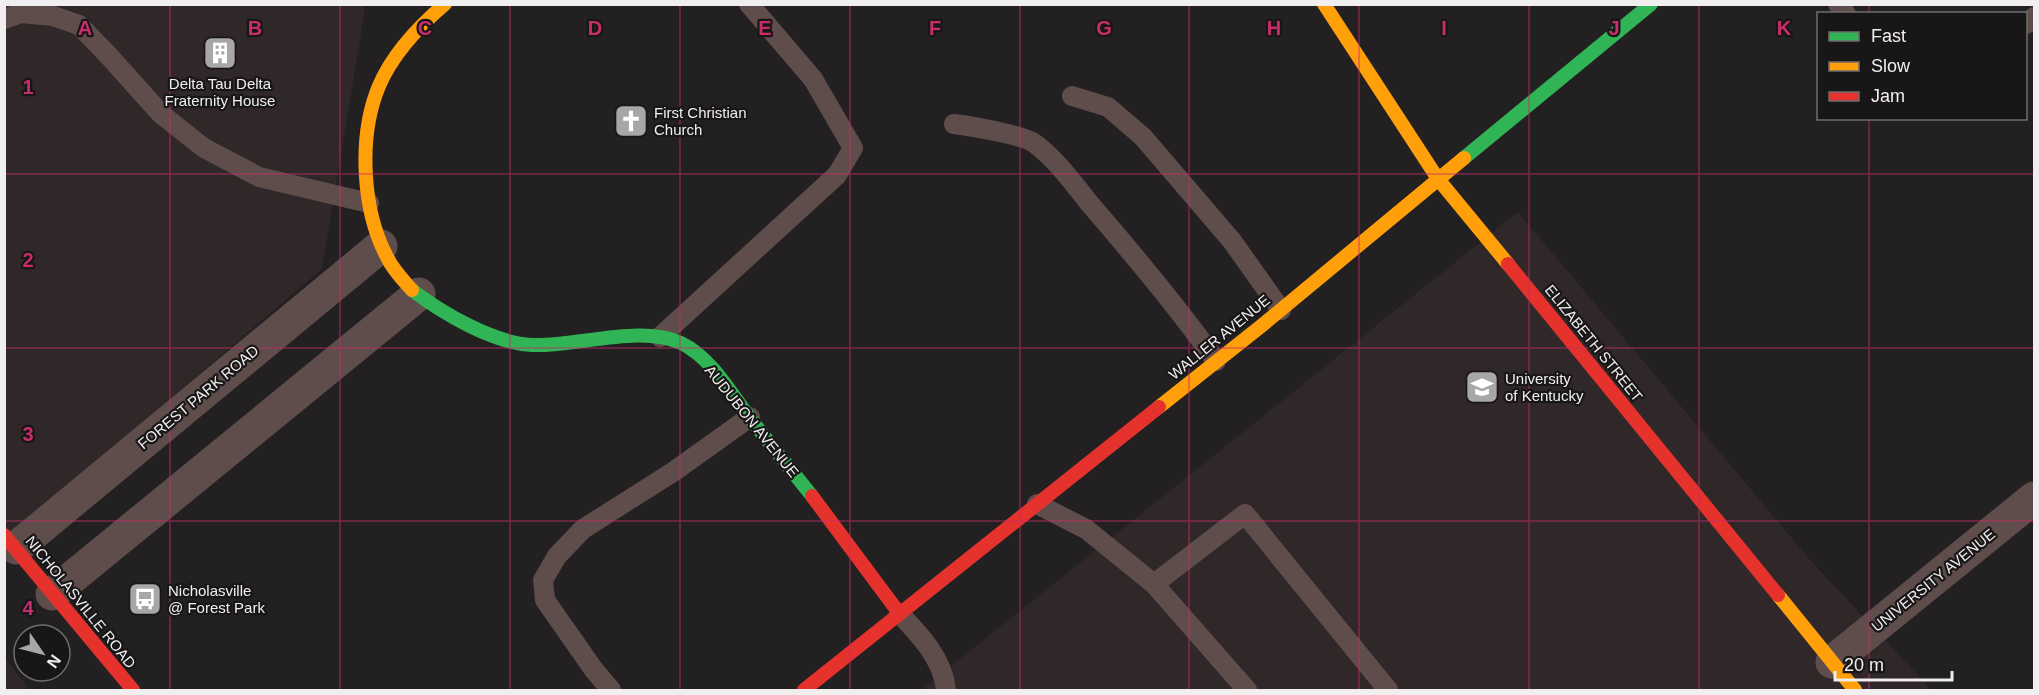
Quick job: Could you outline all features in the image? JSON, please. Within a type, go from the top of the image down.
[{"type":"street","name":"ELIZABETH STREET","points":[[1324,4],[1438,179],[1855,690]]},
{"type":"street","name":"WALLER AVENUE","points":[[804,690],[1281,310],[1639,8]]},
{"type":"street","name":"AUDUBON AVENUE","points":[[428,10],[394,58],[374,100],[367,135],[366,176],[369,203],[381,246],[403,281],[428,302],[504,341],[531,345],[657,335],[679,342],[696,353],[750,417],[899,613]]},
{"type":"street","name":"FOREST PARK ROAD","points":[[10,542],[381,246]]},
{"type":"street","points":[[52,594],[419,294]]},
{"type":"street","name":"UNIVERSITY AVENUE","points":[[1832,662],[2034,498]]},
{"type":"street","name":"NICHOLASVILLE ROAD","points":[[10,542],[133,690]]},
{"type":"lane","points":[[660,337],[837,175],[853,148],[813,79],[749,4]]},
{"type":"lane","points":[[5,18],[21,13],[53,16],[79,25],[161,114],[204,148],[259,177],[369,203]]},
{"type":"lane","points":[[1072,96],[1108,107],[1143,136],[1232,241],[1281,310]]},
{"type":"lane","points":[[954,124],[978,127],[1033,142],[1062,171],[1137,258],[1191,325],[1216,361]]},
{"type":"lane","points":[[608,689],[545,600],[543,580],[557,556],[583,529],[673,472],[750,417]]},
{"type":"lane","points":[[1037,504],[1086,529],[1154,584],[1247,690]]},
{"type":"lane","points":[[1154,584],[1245,514],[1388,690]]},
{"type":"lane","points":[[899,613],[927,643],[945,676],[946,690]]},
{"type":"shaded area","points":[[5,5],[362,5],[365,9],[322,269],[5,540]]},
{"type":"shaded area","name":"University of Kentucky","points":[[1518,212],[1811,561],[1932,690],[921,690]]},
{"type":"shaded area","points":[[5,658],[12,667],[12,683],[25,683],[30,690],[5,690]]},
{"type":"traffic: fast","points":[[1464,158],[1651,4]]},
{"type":"traffic: fast","points":[[412,290],[469,325],[485,333],[517,343],[549,345],[628,336],[665,338],[681,343],[712,367],[812,496]]},
{"type":"traffic: slow","points":[[412,290],[389,262],[372,217],[366,173],[368,127],[379,86],[391,62],[416,31],[445,4]]},
{"type":"traffic: slow","points":[[1324,4],[1438,179],[1508,264]]},
{"type":"traffic: slow","points":[[1159,407],[1260,327],[1464,158]]},
{"type":"traffic: slow","points":[[1778,595],[1855,690]]},
{"type":"traffic: jam","points":[[1508,264],[1778,595]]},
{"type":"traffic: jam","points":[[804,690],[1159,407]]},
{"type":"traffic: jam","points":[[812,496],[899,613]]},
{"type":"traffic: jam","points":[[4,535],[133,690]]},
{"type":"place","name":"Delta Tau Delta Fraternity House","points":[[220,53]]},
{"type":"place","name":"First Christian Church","points":[[631,121]]},
{"type":"place","name":"University of Kentucky","points":[[1482,387]]},
{"type":"place","name":"Nicholasville @ Forest Park","points":[[145,599]]}]
